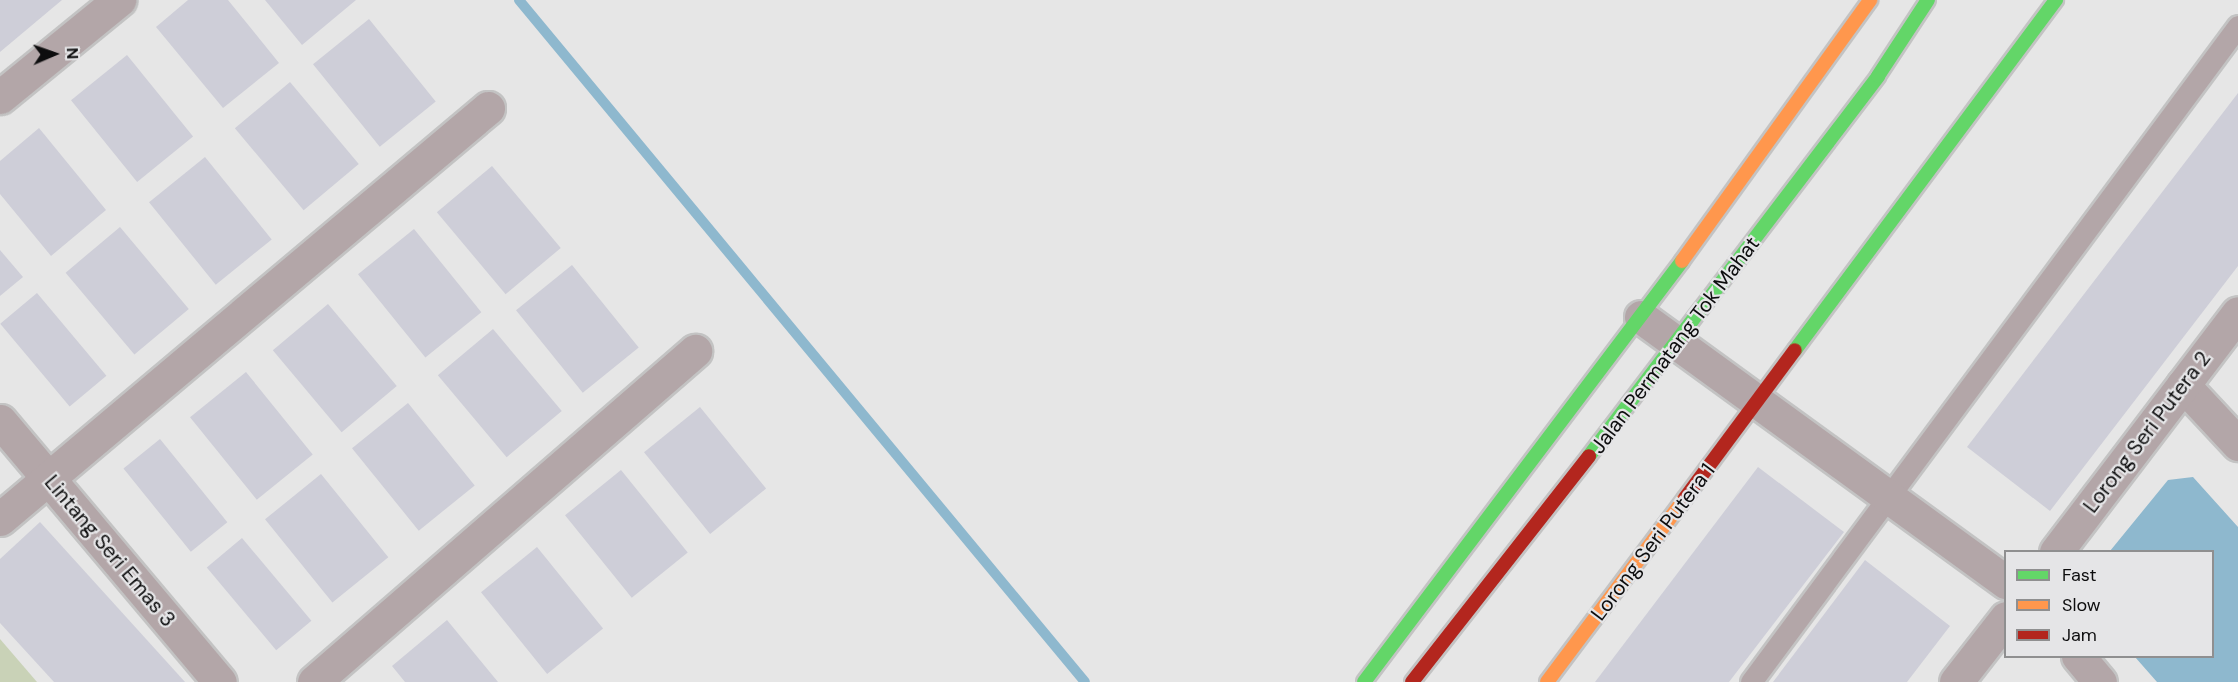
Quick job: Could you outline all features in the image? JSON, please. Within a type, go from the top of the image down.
[{"type":"street","points":[[0,97],[119,0]]},
{"type":"street","name":"Jalan Permatang Tok Mahat","points":[[1364,682],[1641,317],[1870,0]]},
{"type":"street","name":"Jalan Permatang Tok Mahat","points":[[1412,682],[1677,344],[1878,76],[1928,0]]},
{"type":"street","name":"Lorong Seri Putera 1","points":[[1547,682],[1758,403],[2056,0]]},
{"type":"street","points":[[0,519],[488,108]]},
{"type":"street","name":"Lorong Seri Putera 2","points":[[2058,550],[2238,313]]},
{"type":"street","points":[[1641,317],[2004,581]]},
{"type":"street","points":[[314,682],[695,351]]},
{"type":"street","points":[[2183,385],[2238,444]]},
{"type":"street","name":"Lintang Seri Emas 3","points":[[0,421],[220,682]]},
{"type":"street","points":[[1956,682],[2004,621]]},
{"type":"street","points":[[2079,658],[2100,682]]},
{"type":"lane","points":[[1751,682],[2238,26]]},
{"type":"green space","points":[[0,639],[37,682],[0,682]]},
{"type":"water","points":[[2193,477],[2238,527],[2238,682],[2157,682],[2136,658],[2214,658],[2214,550],[2111,550],[2168,480]]},
{"type":"building","points":[[0,0],[62,0],[0,52]]},
{"type":"building","points":[[188,0],[228,0],[279,63],[223,108],[156,27]]},
{"type":"building","points":[[265,0],[356,0],[302,45]]},
{"type":"building","points":[[369,19],[436,101],[380,147],[313,64]]},
{"type":"building","points":[[127,55],[193,137],[137,182],[71,100]]},
{"type":"building","points":[[290,82],[359,164],[304,210],[235,128]]},
{"type":"building","points":[[2238,93],[2238,266],[2050,511],[1967,447]]},
{"type":"building","points":[[39,128],[106,210],[51,256],[0,194],[0,161]]},
{"type":"building","points":[[205,157],[272,239],[216,285],[149,202]]},
{"type":"building","points":[[492,166],[561,248],[506,294],[437,212]]},
{"type":"building","points":[[120,227],[189,309],[134,355],[66,273]]},
{"type":"building","points":[[414,229],[481,312],[425,357],[358,274]]},
{"type":"building","points":[[0,250],[23,277],[0,296]]},
{"type":"building","points":[[572,265],[639,347],[583,393],[516,310]]},
{"type":"building","points":[[37,293],[106,376],[70,407],[0,324]]},
{"type":"building","points":[[328,304],[397,386],[342,432],[273,350]]},
{"type":"building","points":[[493,329],[562,411],[507,457],[438,375]]},
{"type":"building","points":[[246,372],[313,454],[257,500],[190,417]]},
{"type":"building","points":[[408,403],[475,485],[419,531],[352,448]]},
{"type":"building","points":[[700,407],[766,489],[710,534],[644,452]]},
{"type":"building","points":[[160,439],[227,522],[191,552],[123,469]]},
{"type":"building","points":[[1758,467],[1844,532],[1729,682],[1595,682]]},
{"type":"building","points":[[621,470],[688,552],[632,598],[565,515]]},
{"type":"building","points":[[321,474],[388,557],[332,602],[265,519]]},
{"type":"building","points":[[40,522],[185,682],[54,682],[0,623],[0,559]]},
{"type":"building","points":[[242,538],[311,621],[276,650],[207,568]]},
{"type":"building","points":[[537,547],[603,629],[547,674],[481,592]]},
{"type":"building","points":[[1865,560],[1950,626],[1907,682],[1773,682]]},
{"type":"building","points":[[447,620],[498,682],[405,682],[392,666]]},
{"type":"waterway","points":[[519,0],[1085,682]]},
{"type":"traffic: fast","points":[[1589,456],[1878,76],[1928,0]]},
{"type":"traffic: fast","points":[[1795,350],[2056,0]]},
{"type":"traffic: fast","points":[[1364,682],[1682,261]]},
{"type":"traffic: slow","points":[[1682,261],[1870,0]]},
{"type":"traffic: slow","points":[[1547,682],[1685,498]]},
{"type":"traffic: jam","points":[[1685,498],[1795,350]]},
{"type":"traffic: jam","points":[[1412,682],[1589,456]]}]
